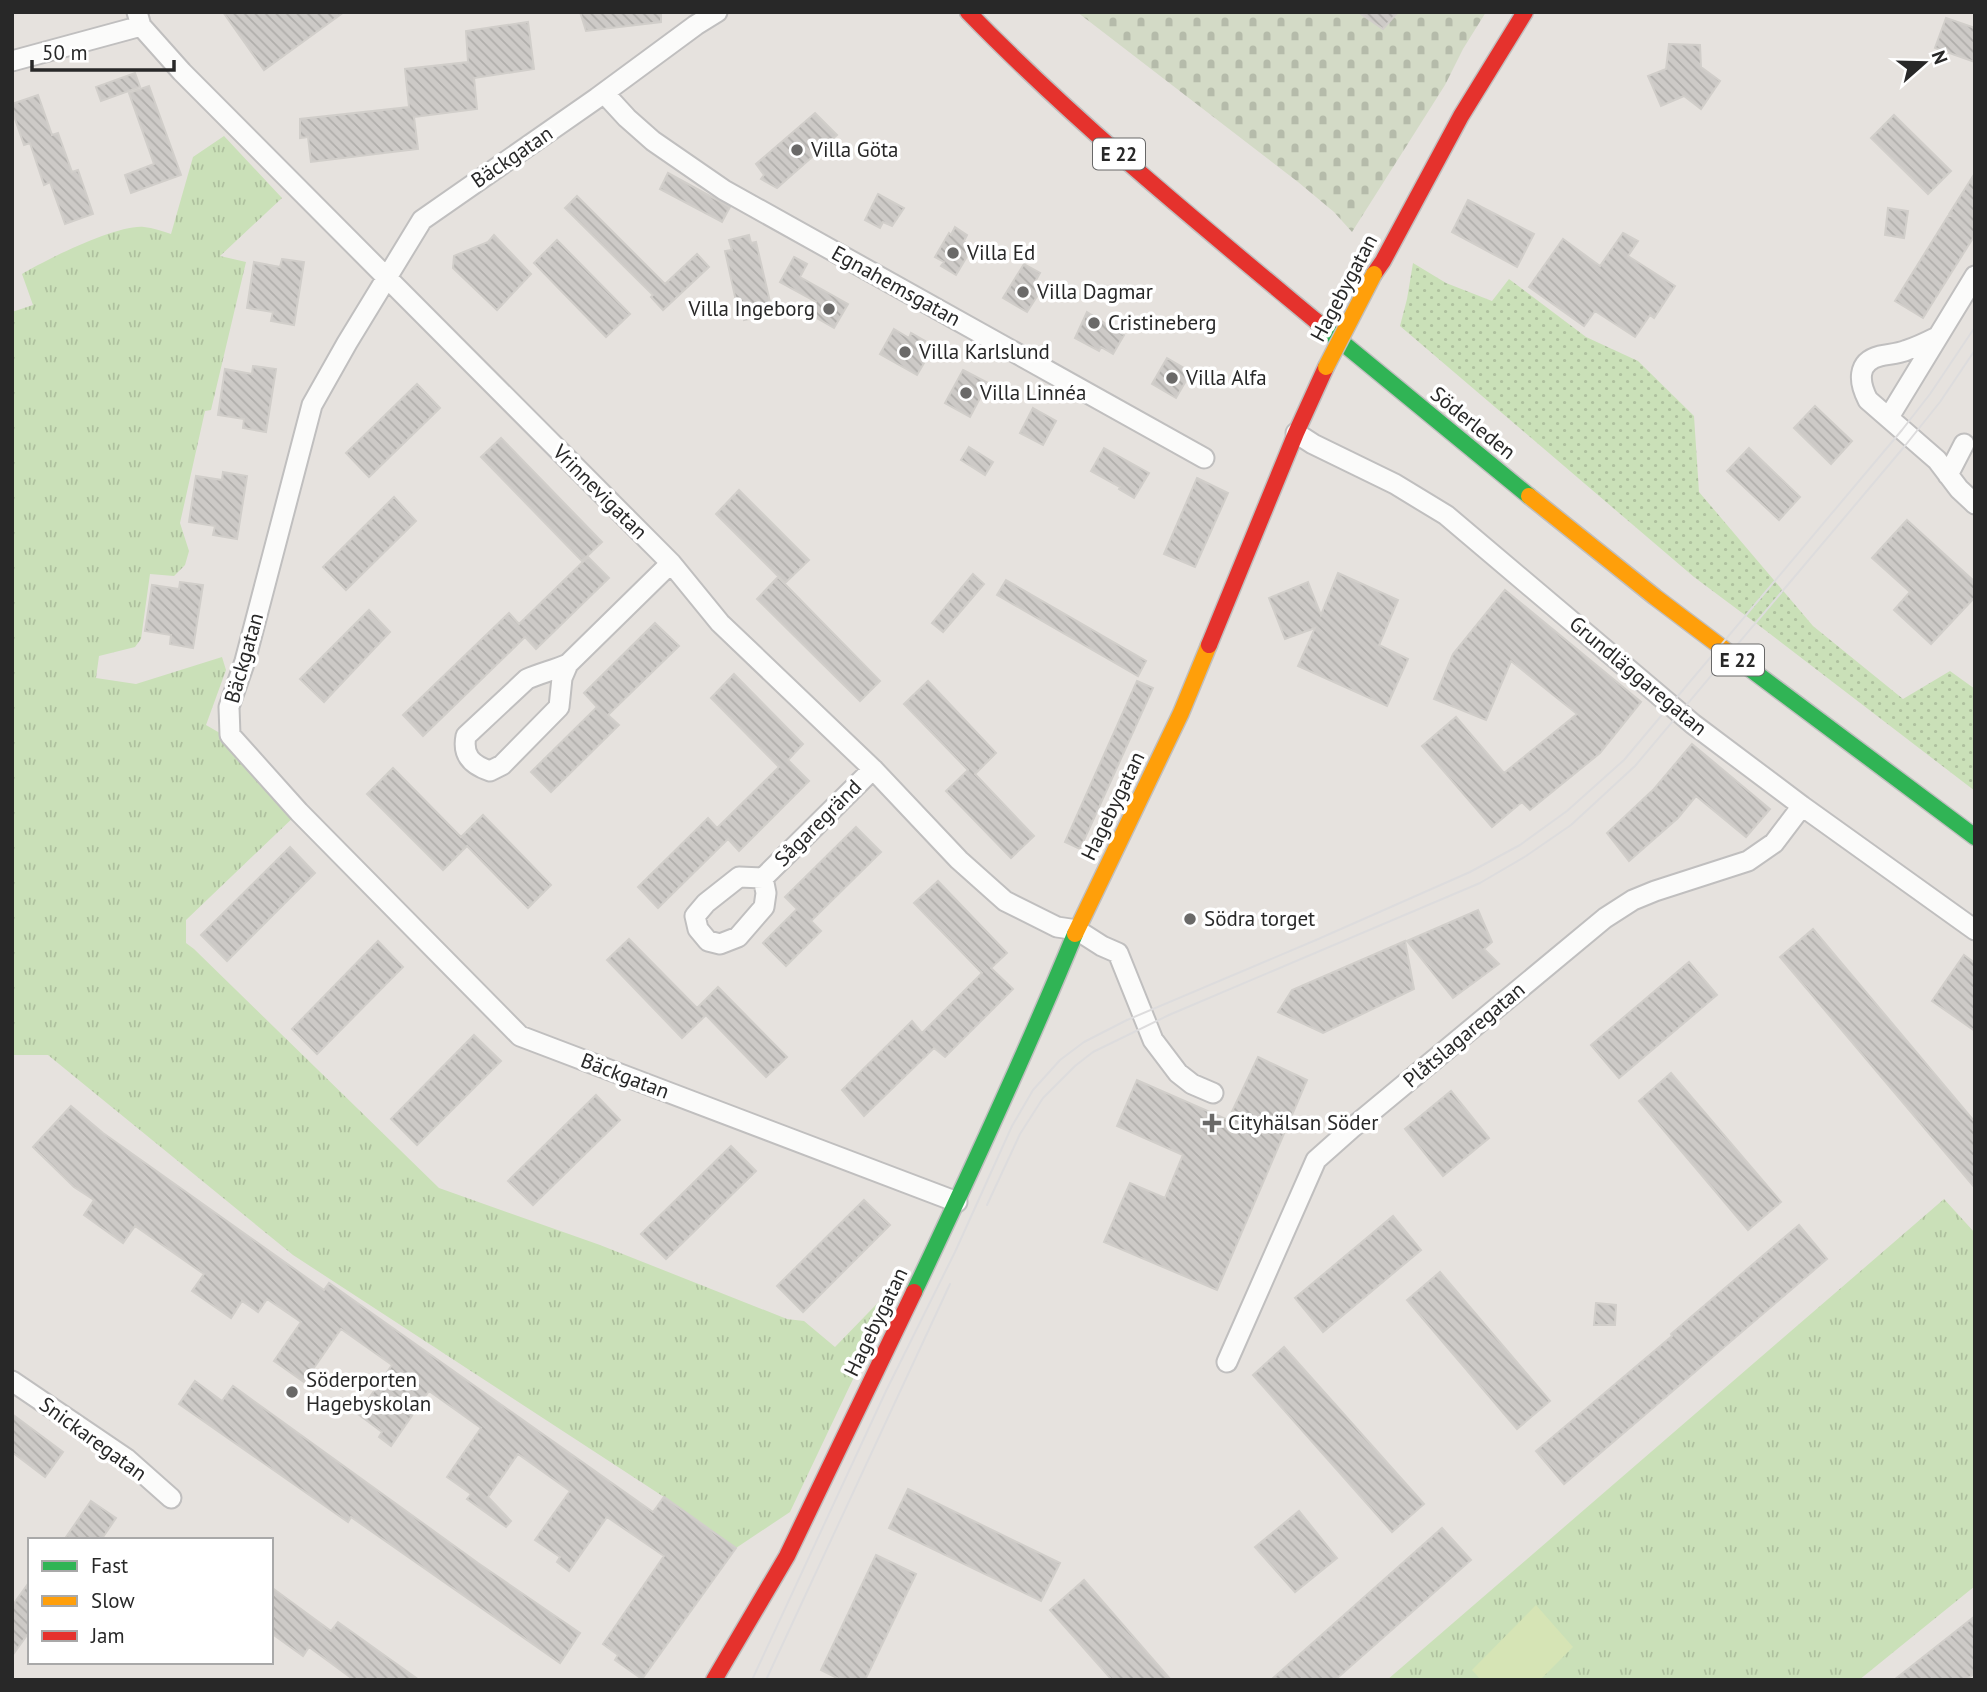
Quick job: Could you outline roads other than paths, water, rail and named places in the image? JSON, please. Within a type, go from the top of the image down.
[{"type":"main road","name":"Söderleden","points":[[968,12],[1007,53],[1183,211],[1392,384],[1655,597],[1975,837]]},
{"type":"main road","name":"Hagebygatan","points":[[714,1680],[787,1556],[957,1202],[1077,930],[1181,713],[1296,433],[1326,367],[1461,116],[1525,12]]},
{"type":"main road","points":[[1337,310],[1367,335]]},
{"type":"main road","name":"Hagebygatan","points":[[734,1680],[748,1625]]},
{"type":"street","name":"Bäckgatan","points":[[717,12],[422,220],[347,343],[313,405],[229,708],[230,735],[299,813],[520,1036],[957,1202]]},
{"type":"street","name":"Vrinnevigatan","points":[[12,61],[139,19],[182,72],[671,563],[720,623],[873,769],[959,860],[1005,901],[1057,927],[1077,930],[1118,953],[1153,1040],[1178,1073],[1192,1084],[1213,1093]]},
{"type":"street","name":"Egnahemsgatan","points":[[604,93],[653,141],[724,190],[1204,458]]},
{"type":"street","points":[[1889,417],[1975,276]]},
{"type":"street","points":[[1937,337],[1905,351],[1876,356],[1866,364],[1860,374],[1861,387],[1868,400],[1937,460],[1959,489],[1975,504]]},
{"type":"street","name":"Grundläggaregatan","points":[[1296,433],[1395,484],[1446,515],[1680,713],[1802,806],[1975,930]]},
{"type":"street","points":[[1948,475],[1964,444]]},
{"type":"street","points":[[568,664],[562,678],[559,707],[502,765],[490,771],[467,757],[464,746],[466,736],[527,679],[568,664],[671,563]]},
{"type":"street","name":"Sågaregränd","points":[[763,878],[873,769]]},
{"type":"street","name":"Plåtslagaregatan","points":[[1227,1362],[1316,1160],[1605,918],[1633,900],[1655,891],[1748,861],[1774,843],[1802,806]]},
{"type":"street","name":"Snickaregatan","points":[[12,1381],[127,1459],[171,1498]]},
{"type":"tram line","points":[[752,1680],[1012,1126],[1033,1090],[1060,1060],[1084,1042],[1127,1020],[1470,872],[1520,845],[1567,811],[1624,760],[1902,430],[1975,327]]},
{"type":"tram line","points":[[987,1205],[1020,1134],[1043,1098],[1093,1052],[1169,1015],[1480,883],[1571,825],[1635,766],[1904,447],[1940,402],[1975,350]]},
{"type":"tram line","points":[[766,1680],[950,1284]]},
{"type":"place","name":"Villa Göta","points":[[797,150]]},
{"type":"place","name":"Villa Ed","points":[[953,253]]},
{"type":"place","name":"Villa Dagmar","points":[[1023,292]]},
{"type":"place","name":"Villa Ingeborg","points":[[829,309]]},
{"type":"place","name":"Cristineberg","points":[[1094,323]]},
{"type":"place","name":"Villa Karlslund","points":[[905,352]]},
{"type":"place","name":"Villa Alfa","points":[[1172,378]]},
{"type":"place","name":"Villa Linnéa","points":[[966,393]]},
{"type":"place","name":"Södra torget","points":[[1190,919]]},
{"type":"place","name":"Cityhälsan Söder","points":[[1212,1123]]},
{"type":"place","name":"Söderporten Hagebyskolan","points":[[292,1392]]}]
